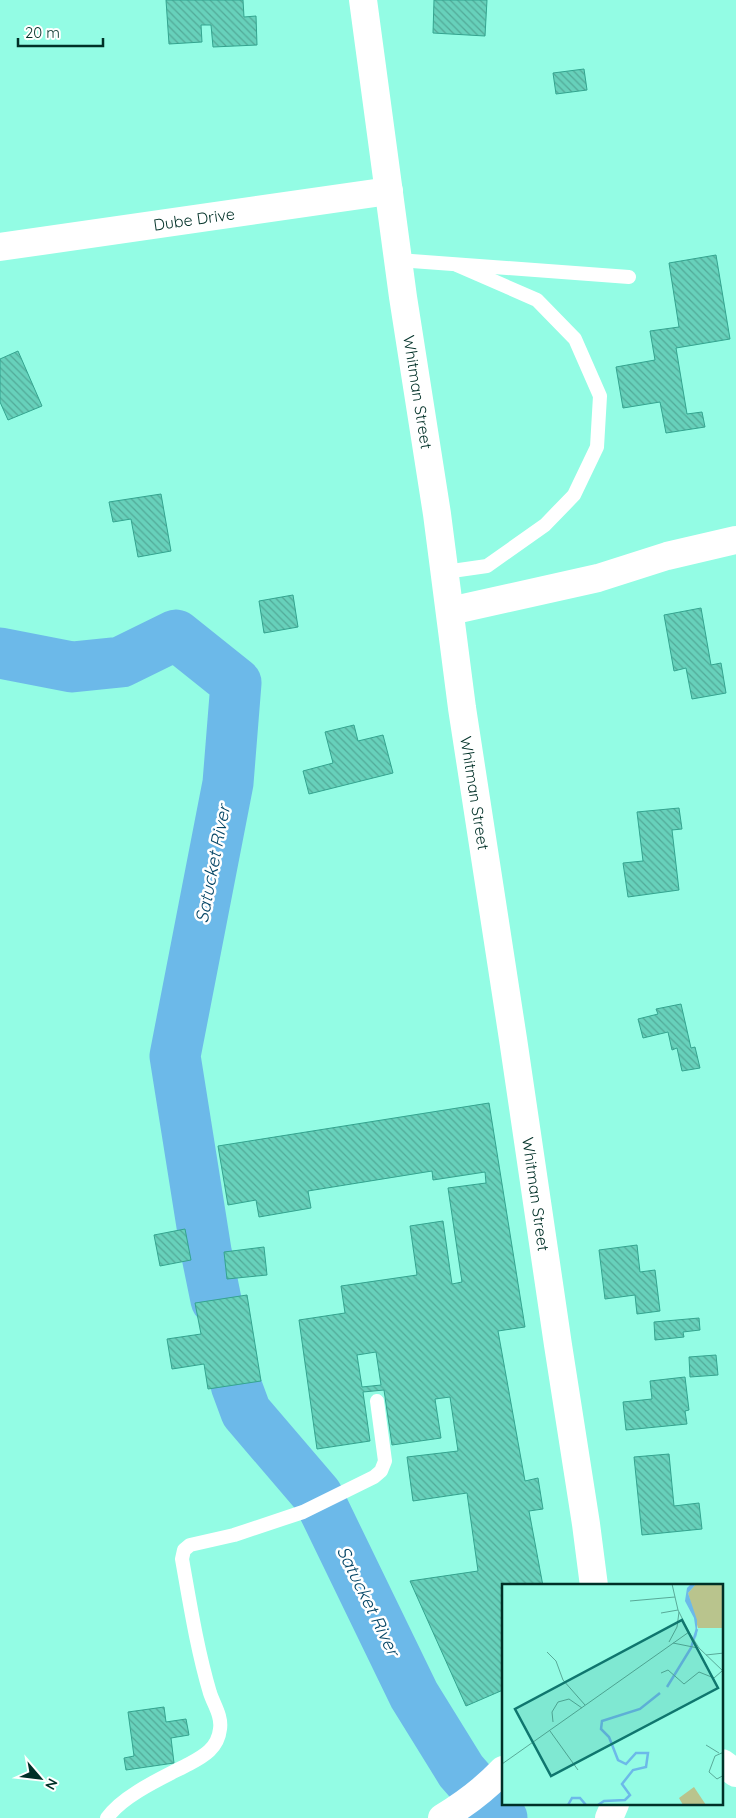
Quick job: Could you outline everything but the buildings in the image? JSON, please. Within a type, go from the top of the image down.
[{"type":"main road","name":"Whitman Street","points":[[363,0],[472,777],[594,1584]]},
{"type":"main road","name":"Dube Drive","points":[[0,246],[389,191]]},
{"type":"main road","points":[[450,611],[598,578],[667,556],[736,540]]},
{"type":"main road","points":[[724,1764],[736,1773]]},
{"type":"main road","points":[[442,1818],[467,1802],[502,1772]]},
{"type":"main road","points":[[608,1818],[614,1806]]},
{"type":"lane","points":[[398,260],[629,277]]},
{"type":"lane","points":[[444,572],[486,566],[545,525],[574,495],[597,447],[600,396],[575,339],[537,300],[457,264]]},
{"type":"lane","points":[[107,1818],[112,1811],[126,1800],[208,1754],[217,1740],[221,1728],[219,1714],[199,1656],[182,1559],[184,1550],[190,1545],[242,1532],[303,1512],[362,1483],[381,1470],[385,1461],[377,1401]]},
{"type":"waterway","name":"Satucket River","points":[[0,653],[72,667],[121,662],[176,635],[236,683],[228,783],[175,1056],[206,1251],[216,1300]]},
{"type":"waterway","name":"Satucket River","points":[[236,1385],[246,1412],[317,1495],[414,1695],[461,1771],[502,1818]]}]
